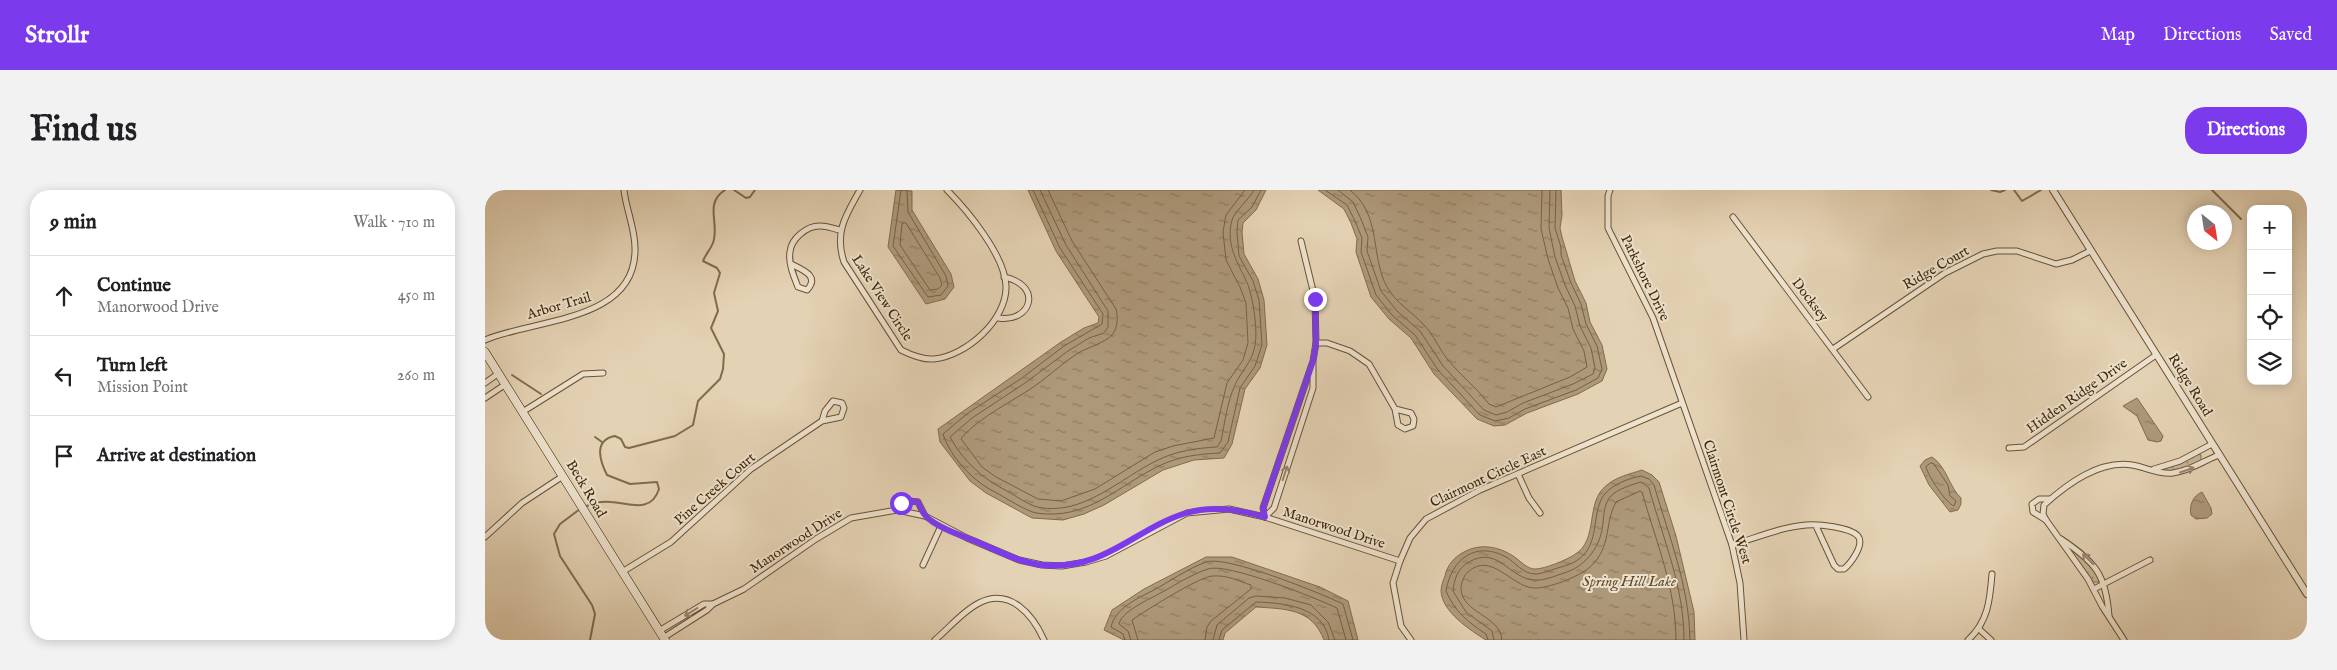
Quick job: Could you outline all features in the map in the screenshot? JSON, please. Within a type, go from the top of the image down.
[{"type":"main road","name":"Beck Road","points":[[485,352],[663,636]]},
{"type":"street","name":"Arbor Trail","points":[[485,340],[501,333],[591,309],[606,303],[619,292],[631,272],[635,250],[624,190]]},
{"type":"street","points":[[791,264],[809,274],[813,280],[807,290],[798,286],[791,264],[790,250],[804,231],[821,226],[840,230],[860,190]]},
{"type":"street","points":[[947,190],[977,226],[995,255],[1004,277],[1020,282],[1029,296],[1028,305],[1021,314],[1013,317],[998,318]]},
{"type":"street","name":"Parkshore Drive","points":[[1610,190],[1608,196],[1608,228],[1653,318],[1682,404]]},
{"type":"street","name":"Ridge Road","points":[[2053,190],[2307,594]]},
{"type":"street","name":"Docksey","points":[[1733,217],[1868,397]]},
{"type":"street","name":"Lake View Circle","points":[[840,230],[841,252],[850,274],[901,350],[924,358],[933,359],[946,356],[990,329],[998,318],[1005,298],[1004,277]]},
{"type":"street","points":[[1265,517],[1263,508],[1313,361],[1316,344],[1315,299],[1301,241]]},
{"type":"street","name":"Ridge Court","points":[[1833,348],[1945,273],[1983,254],[1997,250],[2017,251],[2056,264],[2071,260],[2090,251]]},
{"type":"street","points":[[1316,344],[1327,343],[1350,351],[1369,364],[1395,409],[1399,427],[1407,429],[1413,426],[1414,419],[1411,413],[1395,409]]},
{"type":"street","name":"Hidden Ridge Drive","points":[[2009,448],[2024,447],[2156,355]]},
{"type":"street","points":[[1265,517],[1274,508],[1313,388],[1313,361]]},
{"type":"street","points":[[523,411],[583,374],[603,373]]},
{"type":"street","points":[[485,382],[499,374]]},
{"type":"street","points":[[485,398],[506,384]]},
{"type":"street","name":"Pine Creek Court","points":[[622,572],[671,542],[751,469],[822,421],[841,417],[844,408],[842,403],[833,401],[829,404],[822,421]]},
{"type":"street","name":"Clairmont Circle East","points":[[1411,640],[1401,626],[1393,583],[1410,538],[1426,520],[1472,494],[1682,404]]},
{"type":"street","name":"Clairmont Circle West","points":[[1682,404],[1732,545],[1741,589],[1745,640]]},
{"type":"street","points":[[2153,469],[2180,461],[2211,444]]},
{"type":"street","points":[[2124,640],[2109,619],[2094,590],[2046,520],[2043,509],[2044,505],[2088,474],[2103,467],[2120,464],[2153,469],[2164,474],[2184,472],[2219,455]]},
{"type":"street","points":[[1518,474],[1529,498],[1540,513]]},
{"type":"street","points":[[485,537],[522,504],[564,476]]},
{"type":"street","points":[[2046,520],[2033,512],[2032,504],[2039,499],[2051,499]]},
{"type":"street","name":"Manorwood Drive","points":[[895,510],[901,503],[908,500],[918,502],[925,516]]},
{"type":"street","name":"Manorwood Drive","points":[[663,636],[704,604],[713,604],[744,589],[816,539],[851,518],[895,510],[925,516],[941,526],[1019,560],[1042,565],[1062,566],[1106,556],[1187,513],[1229,508],[1265,517],[1400,561]]},
{"type":"street","points":[[923,565],[941,526]]},
{"type":"street","points":[[1732,545],[1788,528],[1816,526],[1843,528],[1858,536],[1859,546],[1844,570],[1838,569],[1833,565],[1816,526]]},
{"type":"street","points":[[2058,538],[2091,561],[2105,584],[2109,619]]},
{"type":"street","points":[[2094,590],[2151,560]]},
{"type":"street","points":[[1968,640],[1979,629],[1989,606],[1992,574]]},
{"type":"street","points":[[935,640],[978,603],[997,598],[1009,600],[1021,606],[1033,620],[1044,640]]},
{"type":"street","points":[[1979,629],[1991,640]]},
{"type":"shaded area","points":[[2197,454],[2201,455],[2201,461],[2180,470],[2163,472],[2164,469],[2180,464]]},
{"type":"shaded area","points":[[2071,549],[2091,565],[2100,580],[2099,582],[2093,582],[2070,551]]},
{"type":"water","points":[[896,190],[912,191],[912,210],[951,274],[954,287],[945,299],[926,304],[888,247]]},
{"type":"water","points":[[1028,190],[1266,190],[1256,210],[1243,223],[1242,232],[1244,254],[1258,279],[1264,300],[1267,345],[1260,368],[1245,389],[1232,444],[1224,458],[1194,460],[1163,470],[1104,505],[1084,514],[1063,520],[1032,518],[986,493],[970,481],[940,442],[938,429],[1061,342],[1084,328],[1098,323],[1099,317],[1056,251]]},
{"type":"water","points":[[1318,190],[1561,190],[1562,215],[1560,228],[1575,281],[1586,303],[1590,322],[1602,345],[1607,369],[1602,381],[1578,394],[1527,413],[1505,425],[1494,426],[1477,419],[1434,374],[1411,338],[1389,319],[1371,297],[1356,252],[1357,239],[1351,223],[1344,209]]},
{"type":"water","points":[[2137,398],[2163,436],[2161,441],[2148,440],[2137,416],[2123,406]]},
{"type":"water","points":[[1932,457],[1945,471],[1961,498],[1958,510],[1950,512],[1929,485],[1920,466],[1925,460]]},
{"type":"water","name":"Spring Hill Lake","points":[[1642,470],[1652,475],[1659,482],[1676,536],[1694,612],[1695,640],[1486,640],[1451,613],[1446,606],[1441,591],[1448,568],[1458,555],[1478,547],[1491,547],[1510,554],[1532,569],[1550,566],[1566,559],[1582,548],[1587,540],[1593,511],[1600,492],[1615,480]]},
{"type":"water","points":[[2202,492],[2211,508],[2212,514],[2207,518],[2196,519],[2191,515],[2191,504],[2194,498]]},
{"type":"water","points":[[1206,557],[1232,557],[1320,587],[1348,601],[1358,640],[1324,640],[1319,629],[1305,616],[1277,608],[1256,607],[1225,633],[1223,640],[1124,640],[1104,630],[1112,610],[1144,589]]},
{"type":"waterway","points":[[584,507],[604,502],[632,505],[651,502],[659,489],[657,482],[630,484],[607,475],[600,457],[601,446],[608,438],[615,436],[621,439],[625,447],[629,448],[675,436],[693,425],[698,401],[720,379],[724,354],[711,328],[718,311],[714,293],[720,273],[717,268],[703,261],[714,239],[713,212],[715,200],[725,190]]},
{"type":"waterway","points":[[734,190],[746,198],[750,197],[755,190]]},
{"type":"waterway","points":[[1991,190],[2000,192],[2005,190]]},
{"type":"waterway","points":[[2014,190],[2022,201],[2041,190]]},
{"type":"waterway","points":[[2212,190],[2241,219]]},
{"type":"waterway","points":[[512,375],[541,394]]},
{"type":"waterway","points":[[595,437],[602,442]]},
{"type":"waterway","points":[[580,509],[560,524],[554,534],[560,556],[592,605],[595,614],[590,640]]},
{"type":"route","points":[[901,503],[908,500],[918,502],[925,516],[941,526],[1019,560],[1042,565],[1062,566],[1106,556],[1167,521],[1187,513],[1229,508],[1265,517],[1263,508],[1303,385],[1313,361],[1316,344],[1315,299]]}]
